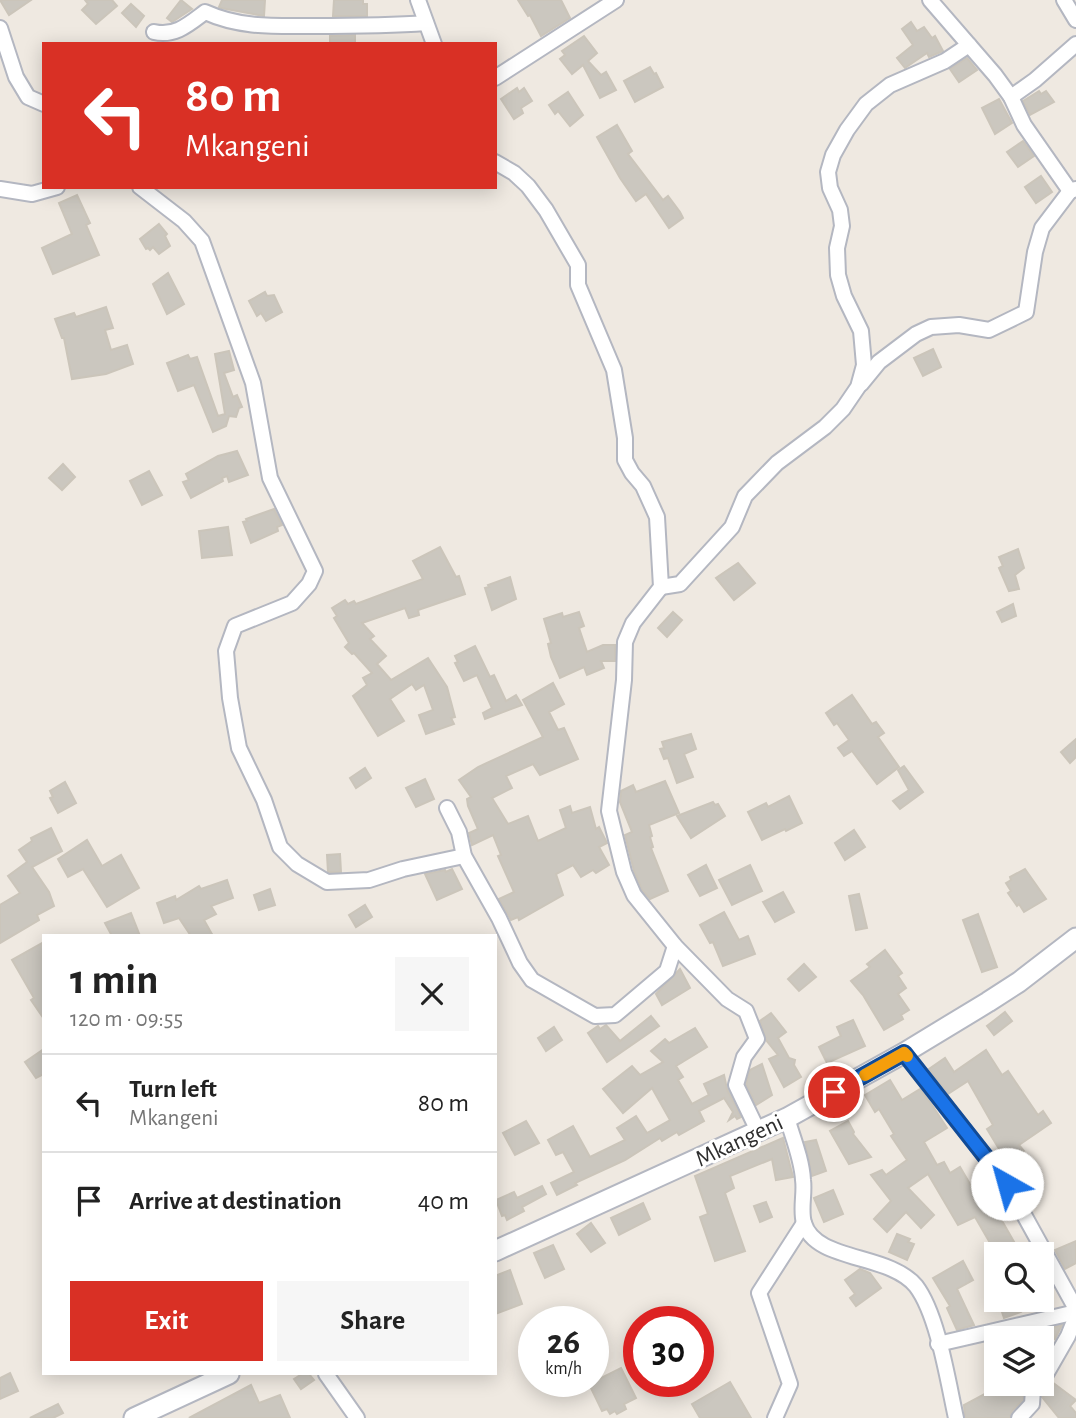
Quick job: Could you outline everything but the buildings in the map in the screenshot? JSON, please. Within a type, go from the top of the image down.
[{"type":"street","points":[[418,0],[433,42]]},
{"type":"street","points":[[497,77],[616,0]]},
{"type":"street","points":[[661,587],[680,584],[732,527],[745,496],[777,463],[825,427],[843,409],[879,362],[931,327],[959,325],[989,330],[1026,312],[1035,252],[1042,228],[1073,190],[1024,125],[1011,97],[930,0]]},
{"type":"street","points":[[1064,0],[1076,20]]},
{"type":"street","points":[[154,32],[165,35],[183,28],[205,12],[224,21],[255,26],[371,27],[426,23]]},
{"type":"street","points":[[0,28],[16,76],[28,97],[42,103]]},
{"type":"street","points":[[1011,97],[1076,44]]},
{"type":"street","points":[[858,387],[864,365],[861,331],[844,296],[838,275],[837,248],[842,226],[840,210],[830,188],[828,172],[833,155],[866,104],[890,85],[945,61],[969,45]]},
{"type":"street","points":[[497,163],[514,173],[528,186],[546,210],[578,265],[578,285],[614,370],[622,416],[625,460],[643,486],[657,517],[661,587],[633,623],[625,642],[609,811],[630,887],[675,946],[727,999],[746,1012],[757,1039],[744,1057],[736,1084],[758,1131]]},
{"type":"street","points":[[0,189],[32,194],[50,189]]},
{"type":"street","points":[[143,189],[184,221],[202,241],[253,383],[270,478],[315,571],[309,584],[292,603],[235,626],[226,651],[230,698],[239,748],[264,800],[280,847],[297,864],[327,881],[369,880],[403,869],[464,856]]},
{"type":"street","points":[[447,808],[459,832],[464,856],[499,918],[520,963],[532,980],[595,1016],[615,1016],[667,971],[675,946]]},
{"type":"street","name":"Mkangeni","points":[[497,1250],[787,1118],[904,1053],[1018,982],[1076,939]]},
{"type":"street","points":[[904,1053],[1007,1184],[1076,1312],[1068,1336],[1054,1361]]},
{"type":"street","points":[[787,1118],[803,1178],[804,1223],[818,1243],[839,1252],[879,1262],[915,1285],[931,1314],[956,1418]]},
{"type":"street","points":[[775,1418],[790,1384],[759,1293],[804,1223]]},
{"type":"street","points":[[938,1344],[1076,1312]]},
{"type":"street","points":[[134,1418],[227,1375]]},
{"type":"street","points":[[327,1375],[357,1418]]},
{"type":"street","points":[[1019,1418],[1032,1404],[1033,1396]]},
{"type":"slow traffic","points":[[865,1075],[904,1053],[907,1056]]},
{"type":"route","points":[[834,1092],[904,1053],[1007,1184]]}]
